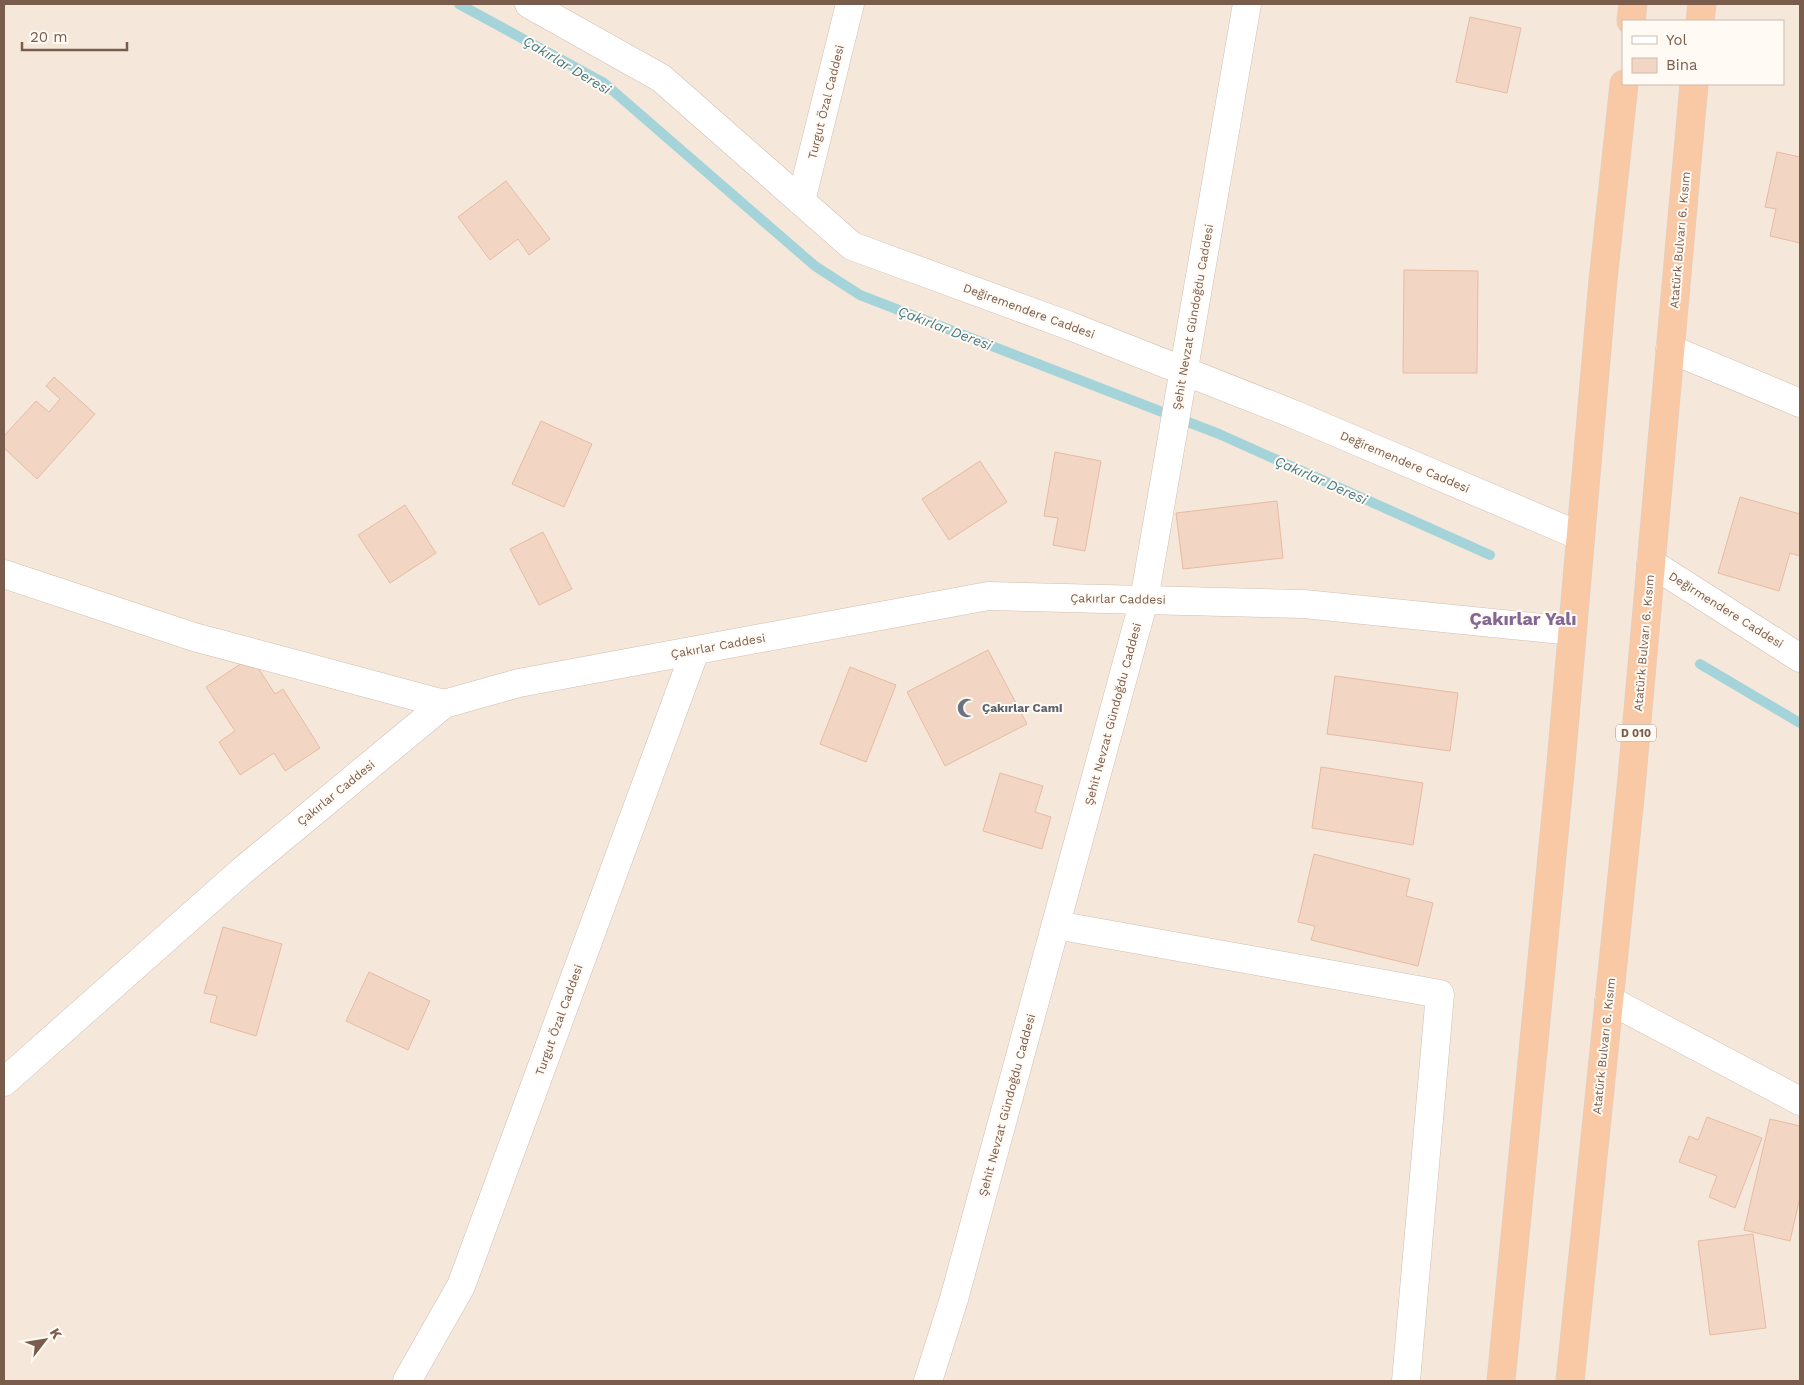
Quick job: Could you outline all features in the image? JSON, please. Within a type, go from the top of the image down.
[{"type":"highway","points":[[1631,20],[1633,4]]},
{"type":"highway","points":[[1700,20],[1702,4]]},
{"type":"highway","points":[[1501,1381],[1572,631],[1603,280],[1624,85]]},
{"type":"highway","name":"Atatürk Bulvarı 6. Kısım","points":[[1570,1381],[1631,788],[1694,85]]},
{"type":"street","name":"Değiremendere Caddesi","points":[[529,4],[661,78],[852,246],[1070,326],[1182,382],[1293,414],[1580,536]]},
{"type":"street","name":"Turgut Özal Caddesi","points":[[802,201],[850,4]]},
{"type":"street","name":"Şehit Nevzat Gündoğdu Caddesi","points":[[928,1381],[954,1300],[1144,600],[1247,4]]},
{"type":"street","points":[[1670,350],[1800,403]]},
{"type":"street","name":"Değirmendere Caddesi","points":[[1651,563],[1800,658]]},
{"type":"street","points":[[4,574],[194,637],[444,704]]},
{"type":"street","name":"Çakırlar Caddesi","points":[[4,1082],[242,871],[444,704],[519,683],[988,596],[1304,604],[1572,631]]},
{"type":"street","name":"Turgut Özal Caddesi","points":[[407,1381],[461,1286],[695,650]]},
{"type":"street","points":[[1056,925],[1440,994],[1406,1381]]},
{"type":"street","points":[[1609,1000],[1800,1100]]},
{"type":"shaded area","points":[[4,4],[1800,4],[1800,1381],[4,1381]]},
{"type":"building","points":[[1470,17],[1521,28],[1507,93],[1456,82]]},
{"type":"building","points":[[1777,152],[1800,157],[1800,243],[1770,236],[1776,209],[1765,207]]},
{"type":"building","points":[[506,181],[550,239],[529,255],[518,239],[490,260],[458,217]]},
{"type":"building","points":[[1404,270],[1478,271],[1477,373],[1403,373]]},
{"type":"building","points":[[54,377],[95,414],[37,479],[4,448],[4,436],[36,401],[49,412],[60,399],[46,386]]},
{"type":"building","points":[[541,421],[592,444],[564,507],[512,484]]},
{"type":"building","points":[[1055,452],[1101,461],[1085,551],[1053,545],[1058,518],[1044,516]]},
{"type":"building","points":[[980,461],[1007,502],[949,540],[922,499]]},
{"type":"building","points":[[1740,497],[1800,514],[1800,556],[1790,553],[1779,591],[1718,573]]},
{"type":"building","points":[[1277,501],[1283,558],[1183,569],[1176,513]]},
{"type":"building","points":[[405,505],[436,553],[390,583],[358,535]]},
{"type":"building","points":[[543,532],[572,589],[539,605],[510,549]]},
{"type":"building","name":"Çakırlar Cami","points":[[988,650],[1027,724],[945,766],[907,692]]},
{"type":"building","points":[[251,657],[275,694],[283,689],[320,748],[285,771],[274,753],[240,775],[219,742],[235,731],[206,687]]},
{"type":"building","points":[[850,667],[896,685],[866,762],[820,744]]},
{"type":"building","points":[[1335,676],[1458,693],[1450,751],[1327,734]]},
{"type":"building","points":[[1321,767],[1423,783],[1413,845],[1312,828]]},
{"type":"building","points":[[1000,773],[1043,786],[1035,812],[1051,817],[1042,849],[983,831]]},
{"type":"building","points":[[1314,854],[1410,879],[1406,896],[1433,903],[1418,966],[1311,940],[1315,926],[1298,922]]},
{"type":"building","points":[[223,927],[282,944],[256,1036],[210,1022],[217,996],[204,993]]},
{"type":"building","points":[[369,972],[430,1001],[408,1050],[346,1021]]},
{"type":"building","points":[[1707,1117],[1762,1138],[1735,1208],[1709,1197],[1717,1176],[1679,1162],[1689,1136],[1698,1140]]},
{"type":"building","points":[[1770,1119],[1800,1126],[1800,1197],[1790,1241],[1744,1230]]},
{"type":"building","points":[[1753,1234],[1766,1328],[1710,1335],[1698,1241]]},
{"type":"waterway","name":"Çakırlar Deresi","points":[[459,4],[604,83],[815,266],[860,295],[1219,434],[1490,555]]},
{"type":"waterway","name":"Çakırlar Deresi","points":[[1700,664],[1800,723]]},
{"type":"place","name":"Çakırlar Cami","points":[[967,708]]},
{"type":"district","name":"Çakırlar Yalı","points":[[1523,619]]}]
